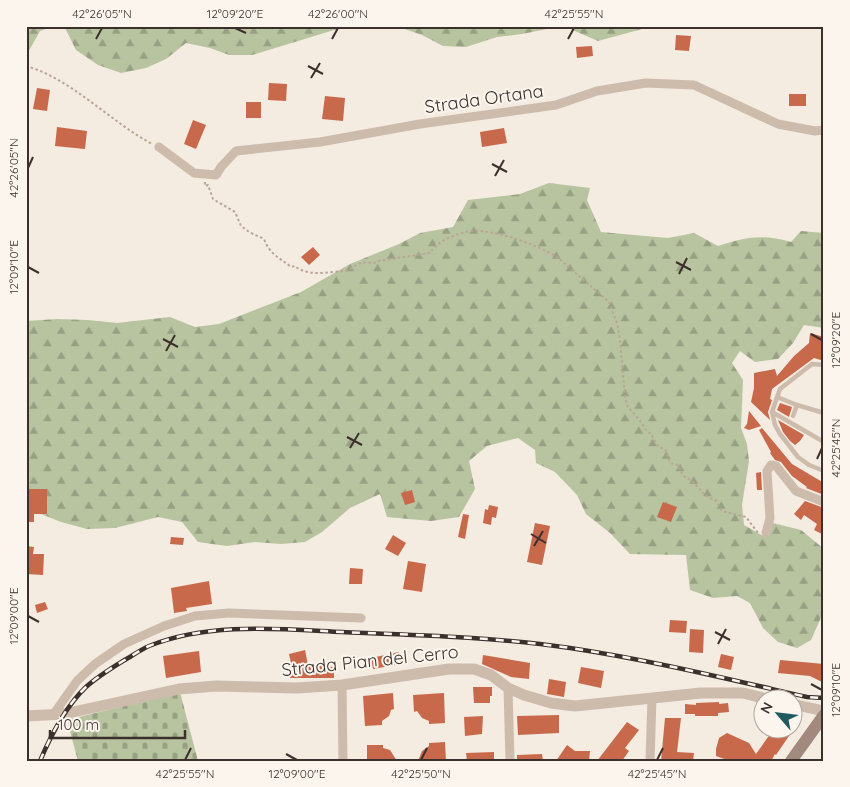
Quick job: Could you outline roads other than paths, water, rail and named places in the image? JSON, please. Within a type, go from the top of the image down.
[{"type":"main road","points":[[792,761],[824,713]]},
{"type":"street","name":"Strada Ortana","points":[[158,147],[194,173],[216,175],[236,151],[320,142],[420,124],[556,105],[597,91],[646,82],[694,85],[778,124],[815,131],[824,130]]},
{"type":"street","points":[[766,533],[770,518],[767,471],[771,466],[776,466],[796,491],[824,502]]},
{"type":"street","points":[[53,715],[77,681],[95,664],[124,644],[164,626],[195,616],[229,613],[361,618]]},
{"type":"street","name":"Strada Pian del Cerro","points":[[26,716],[53,715],[179,688],[216,686],[297,688],[342,685],[449,668],[474,669],[491,675],[508,688],[524,695],[551,703],[569,705],[701,693],[743,693],[752,695]]},
{"type":"street","points":[[342,685],[342,761]]},
{"type":"street","points":[[508,688],[510,761]]},
{"type":"street","points":[[650,761],[652,698]]},
{"type":"street","points":[[802,707],[824,713]]},
{"type":"lane","points":[[824,365],[812,364],[780,390],[772,412],[775,425],[780,434],[798,457],[809,465],[824,471]]},
{"type":"lane","points":[[777,398],[824,413]]},
{"type":"lane","points":[[792,420],[796,405]]},
{"type":"lane","points":[[772,412],[792,420],[824,442]]},
{"type":"railway","points":[[40,761],[65,712],[78,695],[99,676],[149,646],[172,638],[220,630],[269,629],[456,637],[542,644],[630,658],[807,697],[824,698]]}]
